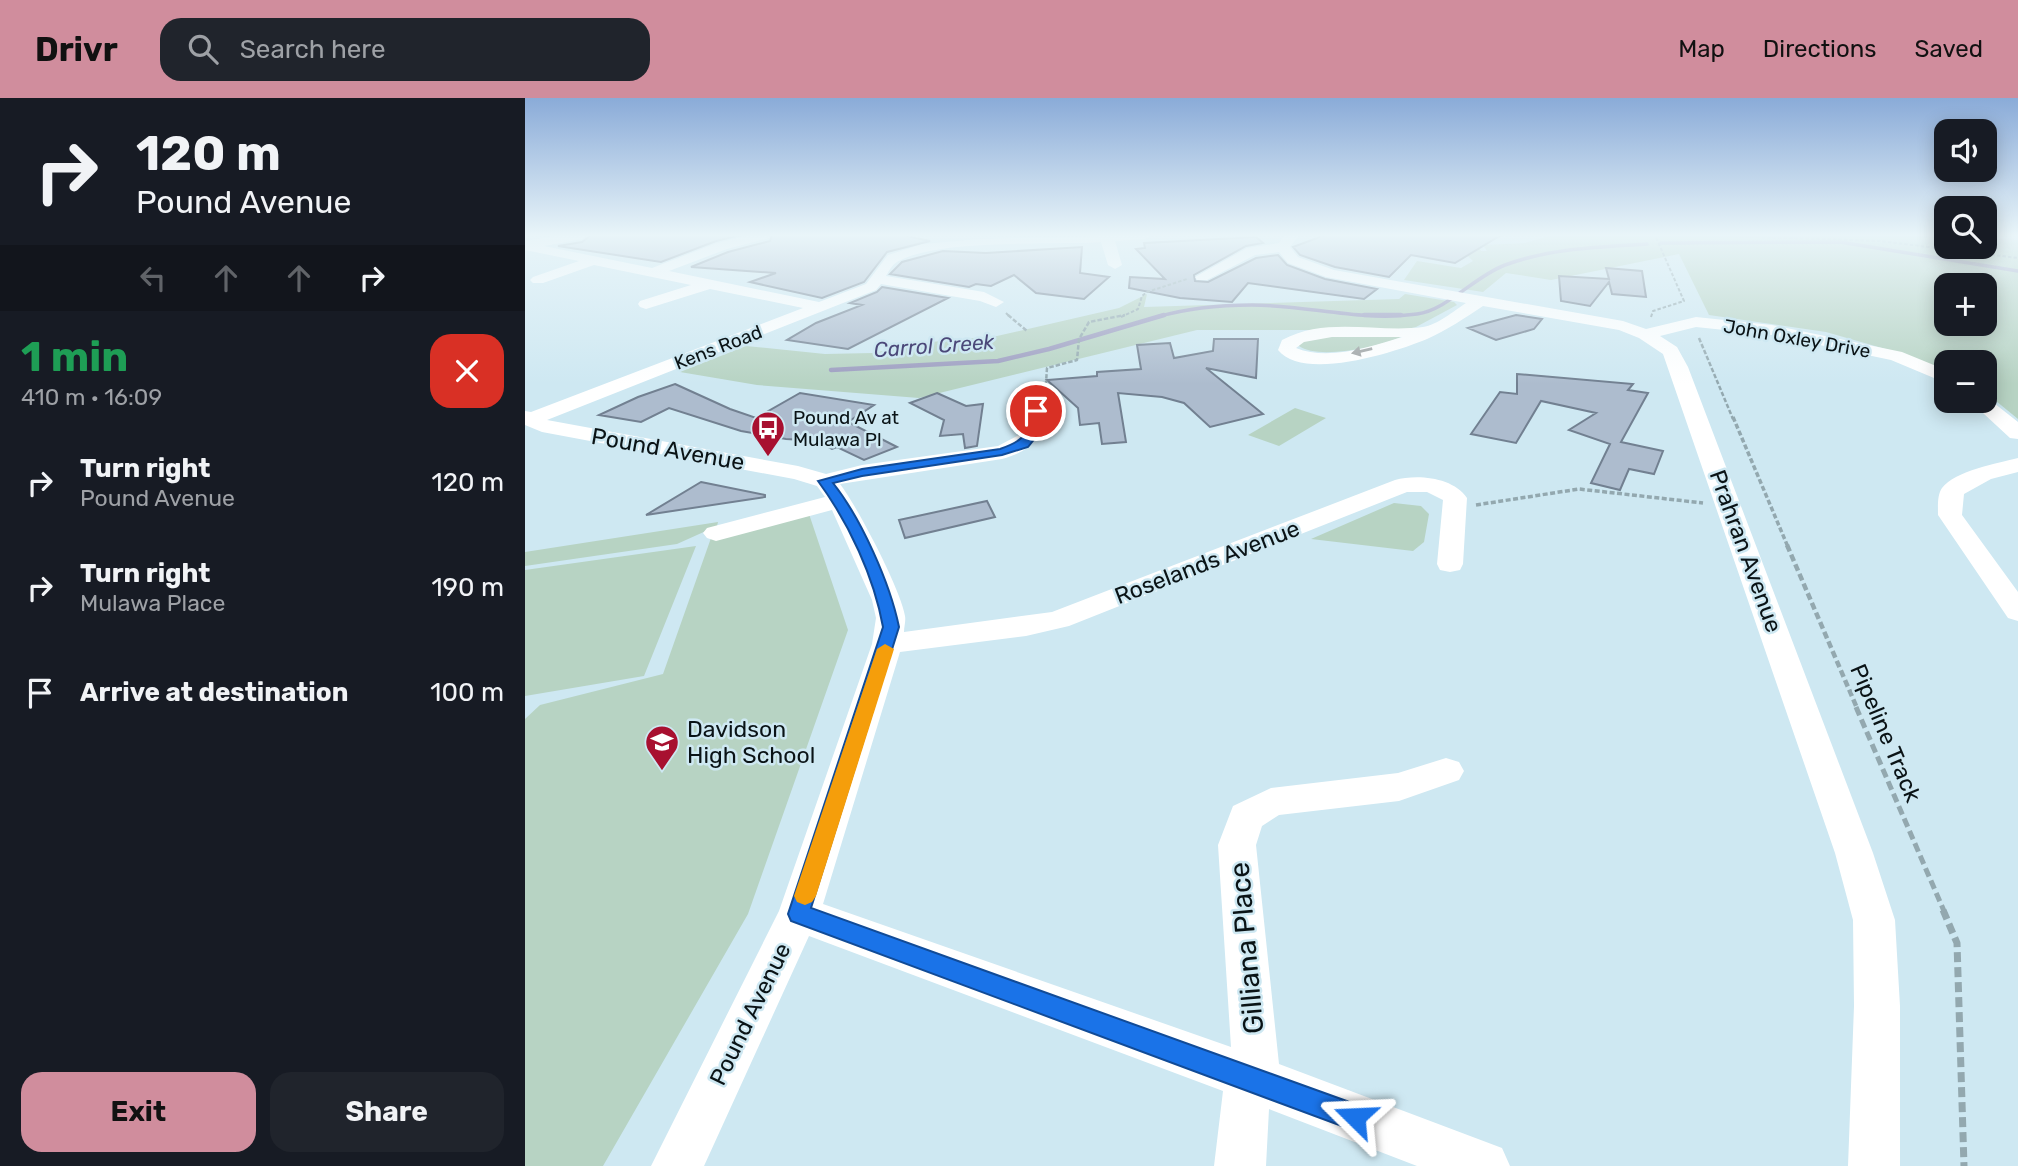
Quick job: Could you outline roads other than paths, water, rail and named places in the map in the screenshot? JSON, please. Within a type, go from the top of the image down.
[{"type":"street","points":[[646,304],[708,285],[821,307]]},
{"type":"street","name":"Kens Road","points":[[527,419],[873,285]]},
{"type":"street","points":[[915,285],[984,296],[996,302]]},
{"type":"street","name":"Prahran Avenue","points":[[1394,285],[1582,317],[1645,334],[1671,351],[1702,426],[1854,853],[1874,920],[1877,1006],[1874,1166]]},
{"type":"street","points":[[1427,332],[1316,333],[1294,338],[1288,344],[1287,350],[1299,356],[1321,359],[1413,339],[1427,332],[1481,300]]},
{"type":"street","name":"John Oxley Drive","points":[[1645,334],[1696,322],[1724,324],[1807,336],[1896,356],[1934,372]]},
{"type":"street","points":[[716,533],[833,491],[862,472],[1002,452],[1023,445],[1031,437],[1036,411]]},
{"type":"street","points":[[1994,413],[2018,433]]},
{"type":"street","name":"Pound Avenue","points":[[527,419],[542,426],[798,473],[833,491],[886,600],[891,618],[887,644],[799,914],[677,1166]]},
{"type":"street","points":[[2018,465],[1983,474],[1952,491],[1950,515],[2018,612]]},
{"type":"street","name":"Roselands Avenue","points":[[887,644],[1026,627],[1059,620],[1403,485],[1422,484],[1442,488],[1455,498],[1451,564]]},
{"type":"street","name":"Gilliana Place","points":[[1240,1166],[1245,1098],[1256,1060],[1237,845],[1246,817],[1271,802],[1399,787],[1446,771]]},
{"type":"street","points":[[799,914],[1252,1078],[1484,1166]]},
{"type":"waterway","name":"Carrol Creek","points":[[1159,316],[1204,308],[1252,305],[1355,315],[1417,314],[1439,306],[1472,285]]},
{"type":"waterway","name":"Carrol Creek","points":[[1159,316],[1164,315]]},
{"type":"waterway","name":"Carrol Creek","points":[[1364,315],[1401,315]]},
{"type":"waterway","name":"Carrol Creek","points":[[831,370],[998,361],[1159,316]]},
{"type":"place","name":"Pound Av at Mulawa Pl","points":[[768,458]]},
{"type":"place","name":"Davidson High School","points":[[662,772]]}]
